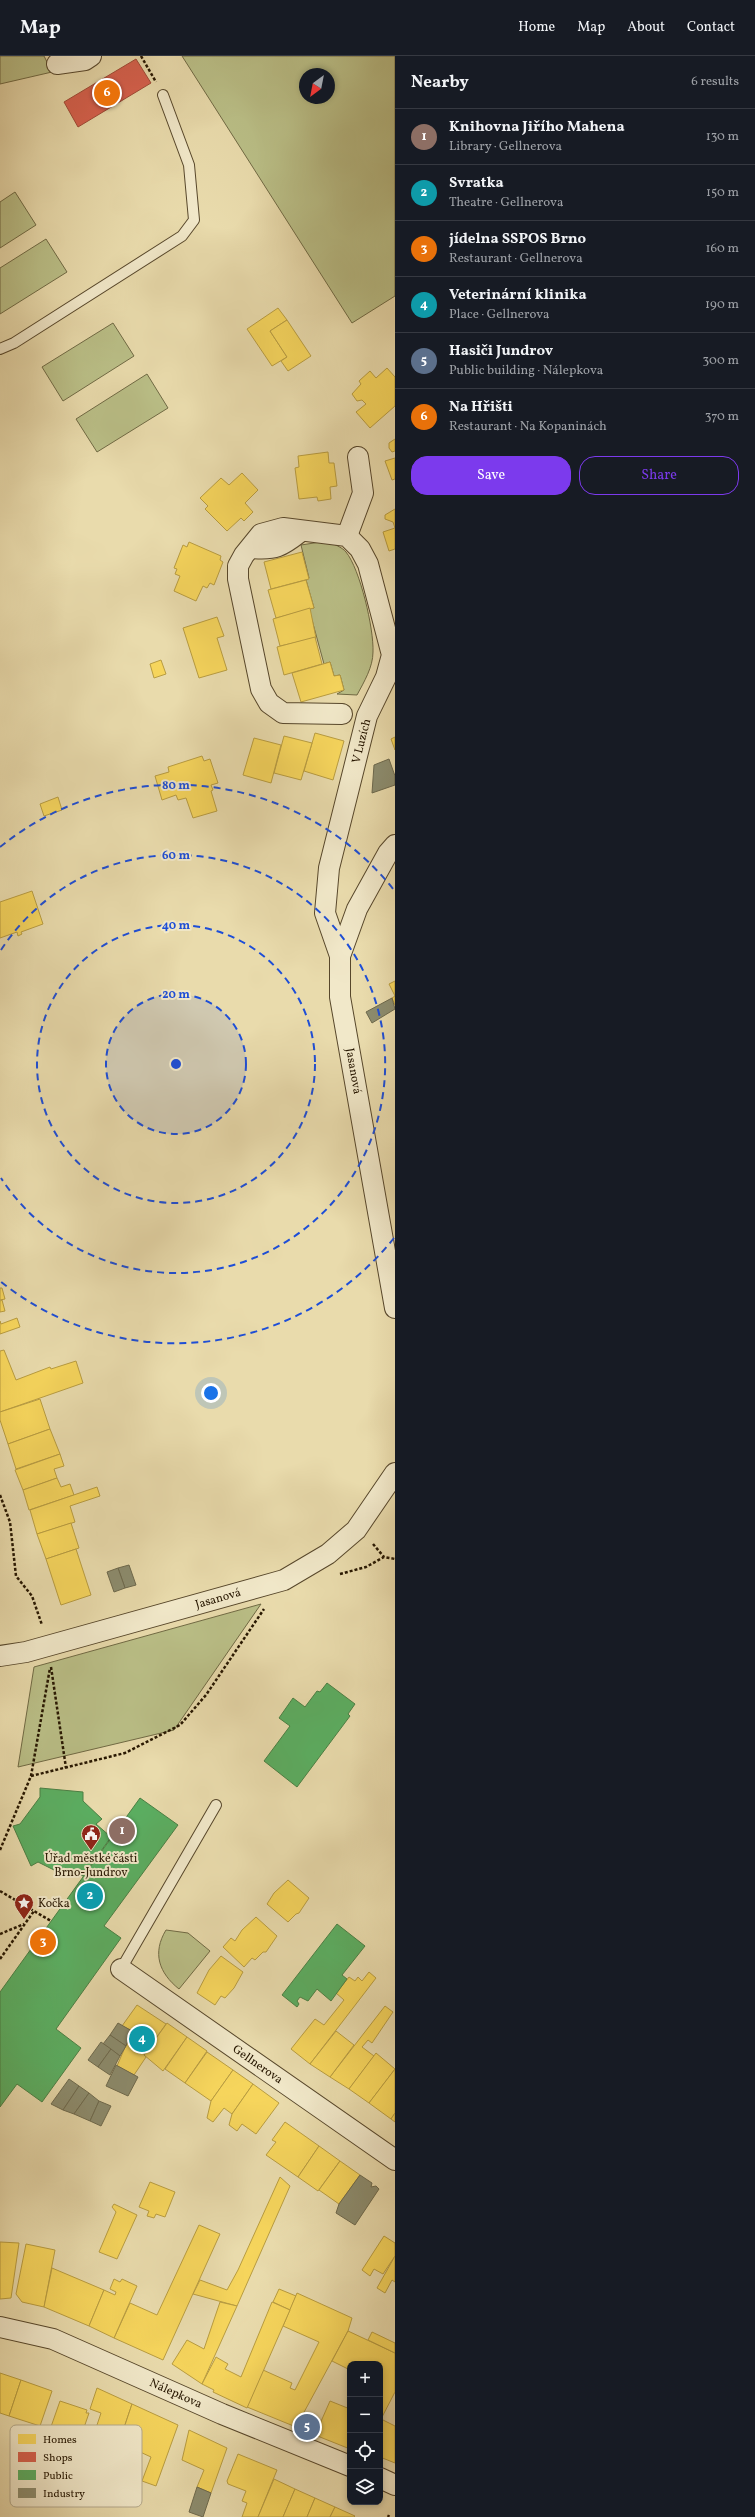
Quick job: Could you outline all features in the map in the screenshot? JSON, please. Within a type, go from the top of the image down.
[{"type":"street","points":[[57,64],[85,60],[91,56]]},
{"type":"street","points":[[342,714],[283,713],[269,703],[261,688],[238,579],[238,566],[244,555],[252,548],[261,534],[283,528],[300,532],[325,531],[348,536],[363,494],[358,457]]},
{"type":"street","name":"V Luzích","points":[[340,956],[325,913],[329,868],[367,716],[386,677],[392,655],[368,564],[360,549],[348,536]]},
{"type":"street","name":"Jasanová","points":[[395,845],[388,853],[357,909],[340,956],[340,997],[395,1308]]},
{"type":"street","name":"Jasanová","points":[[0,1656],[26,1652],[284,1580],[328,1554],[356,1530],[395,1473]]},
{"type":"street","name":"Gellnerova","points":[[121,1969],[395,2160]]},
{"type":"street","name":"Nálepkova","points":[[0,2327],[53,2339],[222,2414],[347,2465]]},
{"type":"street","points":[[383,2479],[395,2485]]},
{"type":"lane","points":[[0,349],[14,343],[182,236],[194,220],[189,165],[163,94]]},
{"type":"lane","points":[[121,1969],[216,1805]]},
{"type":"path","points":[[141,56],[163,94]]},
{"type":"path","points":[[367,1538],[384,1557],[395,1559]]},
{"type":"path","points":[[332,1576],[366,1567],[384,1557]]},
{"type":"path","points":[[31,1776],[124,1753],[180,1725],[206,1695],[229,1663],[267,1604]]},
{"type":"path","points":[[0,1850],[31,1776],[50,1662]]},
{"type":"path","points":[[0,1891],[51,1921]]},
{"type":"path","points":[[0,1959],[34,1911]]},
{"type":"path","points":[[0,1934],[25,1924]]},
{"type":"green space","points":[[0,56],[44,56],[52,72],[0,84]]},
{"type":"green space","points":[[182,56],[395,56],[395,296],[352,323]]},
{"type":"green space","points":[[15,192],[36,225],[0,248],[0,202]]},
{"type":"green space","points":[[46,239],[67,272],[0,314],[0,268]]},
{"type":"green space","points":[[113,323],[134,356],[63,401],[42,367]]},
{"type":"green space","points":[[147,374],[168,408],[97,452],[76,419]]},
{"type":"green space","points":[[327,541],[344,550],[351,560],[361,585],[369,615],[373,642],[373,658],[368,674],[357,695],[337,694],[344,690],[340,675],[334,676],[330,662],[324,664],[309,609],[314,608],[306,580],[309,578],[301,545]]},
{"type":"green space","points":[[261,1604],[174,1730],[18,1767],[34,1667]]},
{"type":"green space","points":[[166,1930],[188,1933],[210,1951],[179,1989],[172,1983],[162,1969],[160,1962],[159,1947]]},
{"type":"building: Homes","points":[[278,308],[287,320],[270,331],[287,357],[272,366],[247,329]]},
{"type":"building: Homes","points":[[287,320],[311,356],[288,371],[281,361],[287,357],[270,331]]},
{"type":"building: Homes","points":[[387,368],[395,377],[395,406],[370,428],[356,412],[366,404],[362,400],[357,401],[352,394],[361,384],[359,381],[370,371],[376,378]]},
{"type":"building: Homes","points":[[395,439],[395,451],[392,452],[389,448],[389,443]]},
{"type":"building: Homes","points":[[328,452],[329,463],[334,463],[337,486],[330,487],[331,499],[318,501],[317,497],[299,499],[295,468],[299,467],[298,456]]},
{"type":"building: Homes","points":[[395,458],[395,479],[392,480],[385,461]]},
{"type":"building: Homes","points":[[242,473],[258,490],[245,503],[253,512],[244,521],[241,518],[227,531],[205,509],[208,506],[200,498],[221,478],[229,485]]},
{"type":"building: Homes","points":[[395,509],[395,528],[393,522],[385,519],[385,515]]},
{"type":"building: Homes","points":[[395,528],[395,549],[389,551],[383,532]]},
{"type":"building: Homes","points":[[189,542],[221,556],[220,560],[223,562],[214,585],[210,583],[207,588],[203,586],[196,601],[174,591],[180,576],[175,574],[177,569],[174,568],[183,545],[187,547]]},
{"type":"building: Homes","points":[[302,552],[309,579],[271,589],[264,562]]},
{"type":"building: Homes","points":[[306,580],[314,608],[276,618],[268,590]]},
{"type":"building: Homes","points":[[310,608],[316,638],[280,646],[273,619]]},
{"type":"building: Homes","points":[[217,617],[224,636],[217,638],[227,670],[199,678],[183,628]]},
{"type":"building: Homes","points":[[315,637],[322,664],[284,675],[277,647]]},
{"type":"building: Homes","points":[[161,660],[166,674],[154,678],[150,664]]},
{"type":"building: Homes","points":[[330,662],[334,676],[340,675],[344,690],[301,702],[292,673]]},
{"type":"building: Homes","points":[[315,733],[344,741],[333,780],[304,771]]},
{"type":"building: Homes","points":[[284,736],[312,743],[301,780],[274,773]]},
{"type":"building: Homes","points":[[395,737],[395,750],[391,739]]},
{"type":"building: Homes","points":[[254,738],[281,745],[271,783],[243,775]]},
{"type":"building: Homes","points":[[202,756],[204,761],[210,759],[218,783],[211,785],[213,790],[211,791],[217,811],[193,818],[186,798],[178,800],[176,795],[162,800],[155,776],[169,772],[168,767]]},
{"type":"building: Homes","points":[[58,797],[62,810],[44,816],[40,804]]},
{"type":"building: Homes","points":[[32,891],[43,924],[21,932],[22,934],[18,936],[17,932],[0,938],[0,902]]},
{"type":"building: Homes","points":[[395,981],[395,996],[389,984]]},
{"type":"building: Homes","points":[[395,996],[395,1005],[392,998]]},
{"type":"building: Homes","points":[[0,1288],[2,1288],[5,1299],[0,1300]]},
{"type":"building: Homes","points":[[2,1300],[5,1311],[0,1312],[0,1301]]},
{"type":"building: Homes","points":[[17,1318],[20,1327],[0,1334],[0,1321],[1,1324]]},
{"type":"building: Homes","points":[[4,1350],[16,1380],[50,1367],[51,1369],[76,1361],[83,1383],[0,1412],[0,1351]]},
{"type":"building: Homes","points":[[40,1399],[50,1429],[8,1444],[0,1420],[0,1412]]},
{"type":"building: Homes","points":[[50,1429],[60,1454],[16,1469],[8,1444]]},
{"type":"building: Homes","points":[[60,1454],[64,1466],[54,1469],[57,1478],[23,1490],[15,1470]]},
{"type":"building: Homes","points":[[57,1478],[61,1487],[70,1484],[74,1495],[29,1510],[23,1490]]},
{"type":"building: Homes","points":[[97,1487],[100,1496],[70,1506],[75,1522],[37,1534],[30,1510]]},
{"type":"building: Homes","points":[[71,1523],[79,1548],[46,1559],[37,1534]]},
{"type":"building: Homes","points":[[76,1549],[91,1595],[61,1605],[46,1559]]},
{"type":"building: Homes","points":[[288,1880],[309,1898],[299,1913],[288,1922],[267,1904],[274,1893]]},
{"type":"building: Homes","points":[[256,1917],[277,1936],[266,1952],[263,1952],[255,1960],[252,1958],[244,1967],[223,1947],[231,1938],[235,1941],[242,1930]]},
{"type":"building: Homes","points":[[221,1956],[243,1972],[234,1988],[225,1998],[221,1996],[215,2005],[197,1993],[209,1970]]},
{"type":"building: Homes","points":[[369,1972],[376,1978],[310,2064],[291,2049],[315,2019],[324,2025],[344,2000],[336,1993],[349,1977],[355,1981],[358,1977],[362,1981]]},
{"type":"building: Homes","points":[[137,2005],[166,2024],[144,2055],[146,2057],[134,2075],[117,2066],[132,2031],[122,2026]]},
{"type":"building: Homes","points":[[385,2006],[393,2012],[372,2043],[368,2040],[362,2047],[374,2056],[349,2089],[330,2077]]},
{"type":"building: Homes","points":[[167,2023],[187,2037],[163,2071],[144,2055]]},
{"type":"building: Homes","points":[[336,2031],[354,2045],[330,2077],[310,2064]]},
{"type":"building: Homes","points":[[187,2037],[207,2051],[185,2083],[165,2069]]},
{"type":"building: Homes","points":[[207,2052],[233,2070],[211,2101],[185,2083]]},
{"type":"building: Homes","points":[[376,2053],[395,2069],[369,2103],[349,2089]]},
{"type":"building: Homes","points":[[395,2069],[395,2113],[391,2119],[369,2103]]},
{"type":"building: Homes","points":[[233,2070],[253,2084],[232,2114],[224,2108],[213,2122],[207,2118],[211,2101]]},
{"type":"building: Homes","points":[[253,2084],[279,2103],[256,2134],[242,2124],[237,2131],[229,2125],[232,2114]]},
{"type":"building: Homes","points":[[395,2113],[395,2122],[391,2119]]},
{"type":"building: Homes","points":[[285,2122],[319,2146],[298,2177],[266,2155],[276,2142],[272,2140]]},
{"type":"building: Homes","points":[[319,2146],[340,2161],[318,2191],[298,2177]]},
{"type":"building: Homes","points":[[340,2161],[360,2175],[339,2204],[319,2190]]},
{"type":"building: Homes","points":[[280,2177],[290,2186],[237,2306],[193,2294],[200,2280],[227,2290],[238,2270]]},
{"type":"building: Homes","points":[[150,2182],[175,2192],[165,2217],[156,2214],[154,2218],[147,2216],[149,2211],[139,2207]]},
{"type":"building: Homes","points":[[114,2204],[137,2215],[117,2259],[99,2252],[116,2212],[112,2207]]},
{"type":"building: Homes","points":[[199,2225],[220,2234],[163,2360],[114,2338],[130,2303],[157,2315]]},
{"type":"building: Homes","points":[[384,2236],[395,2243],[395,2256],[383,2274],[374,2269],[370,2276],[362,2270]]},
{"type":"building: Homes","points":[[0,2242],[19,2243],[11,2298],[0,2299]]},
{"type":"building: Homes","points":[[26,2244],[55,2250],[44,2307],[22,2302],[16,2294]]},
{"type":"building: Homes","points":[[395,2256],[395,2282],[392,2280],[385,2293],[377,2288]]},
{"type":"building: Homes","points":[[52,2268],[104,2290],[89,2326],[44,2307]]},
{"type":"building: Homes","points":[[114,2279],[120,2282],[122,2279],[137,2286],[114,2338],[89,2326],[104,2290],[115,2295],[116,2292],[110,2289]]},
{"type":"building: Homes","points":[[279,2289],[296,2296],[290,2310],[273,2302]]},
{"type":"building: Homes","points":[[297,2293],[352,2318],[348,2331],[296,2427],[247,2407],[263,2370],[292,2383],[290,2388],[295,2390],[319,2342],[283,2326]]},
{"type":"building: Homes","points":[[220,2302],[237,2306],[202,2384],[172,2364],[187,2340],[204,2349]]},
{"type":"building: Homes","points":[[272,2302],[290,2310],[247,2408],[213,2392],[214,2390],[202,2384],[216,2357],[228,2364],[225,2369],[241,2377]]},
{"type":"building: Homes","points":[[348,2331],[395,2353],[395,2392],[383,2415],[383,2361],[347,2361],[347,2368],[332,2361]]},
{"type":"building: Homes","points":[[372,2332],[395,2343],[395,2353],[368,2340]]},
{"type":"building: Homes","points":[[0,2373],[21,2380],[9,2416],[0,2413]]},
{"type":"building: Homes","points":[[21,2380],[52,2391],[40,2425],[9,2416]]},
{"type":"building: Homes","points":[[97,2388],[132,2404],[125,2425],[97,2425],[101,2413],[90,2409]]},
{"type":"building: Homes","points":[[60,2401],[87,2410],[86,2413],[89,2413],[85,2425],[52,2425]]},
{"type":"building: Homes","points":[[330,2401],[347,2408],[347,2448],[315,2435]]},
{"type":"building: Homes","points":[[132,2404],[178,2425],[156,2486],[142,2481],[151,2457],[142,2453],[142,2425],[125,2425]]},
{"type":"building: Homes","points":[[383,2420],[395,2426],[395,2463],[383,2458]]},
{"type":"building: Homes","points":[[189,2430],[227,2448],[211,2493],[197,2487],[204,2470],[182,2460]]},
{"type":"building: Homes","points":[[238,2454],[277,2470],[258,2517],[242,2517],[247,2503],[242,2501],[246,2491],[228,2484],[227,2481]]},
{"type":"building: Homes","points":[[274,2479],[295,2489],[283,2517],[258,2517]]},
{"type":"building: Homes","points":[[295,2489],[315,2498],[307,2517],[283,2517]]},
{"type":"building: Homes","points":[[315,2498],[335,2507],[330,2517],[307,2517]]},
{"type":"building: Homes","points":[[335,2507],[355,2516],[330,2517]]},
{"type":"building: Shops","points":[[136,59],[151,83],[78,127],[64,102]]},
{"type":"building: Public","points":[[327,1683],[355,1704],[348,1714],[350,1716],[297,1787],[264,1761],[290,1726],[279,1718],[293,1698],[305,1707],[317,1691],[320,1692]]},
{"type":"building: Public","points":[[40,1788],[83,1792],[83,1801],[102,1819],[96,1824],[111,1837],[83,1876],[65,1868],[62,1874],[38,1862],[31,1866],[13,1826],[20,1824],[40,1797]]},
{"type":"building: Public","points":[[140,1798],[178,1825],[104,1926],[121,1938],[56,2029],[81,2048],[42,2102],[17,2084],[0,2107],[0,1992]]},
{"type":"building: Public","points":[[337,1924],[365,1946],[342,1975],[347,1979],[331,2001],[317,1989],[308,2001],[300,1997],[297,2001],[299,2004],[297,2007],[282,1995]]},
{"type":"building: Industry","points":[[389,759],[395,776],[395,785],[372,793],[374,765]]},
{"type":"building: Industry","points":[[392,998],[395,1009],[372,1023],[366,1012]]},
{"type":"building: Industry","points":[[129,1565],[136,1585],[125,1588],[118,1568]]},
{"type":"building: Industry","points":[[118,1568],[125,1588],[114,1592],[107,1572]]},
{"type":"building: Industry","points":[[118,2023],[132,2031],[126,2046],[110,2035]]},
{"type":"building: Industry","points":[[110,2035],[126,2046],[120,2056],[103,2044]]},
{"type":"building: Industry","points":[[101,2042],[111,2049],[98,2067],[88,2060]]},
{"type":"building: Industry","points":[[111,2049],[120,2056],[110,2075],[98,2067]]},
{"type":"building: Industry","points":[[116,2065],[138,2077],[128,2096],[106,2086]]},
{"type":"building: Industry","points":[[69,2079],[79,2086],[63,2110],[51,2104]]},
{"type":"building: Industry","points":[[79,2086],[89,2093],[74,2114],[63,2110]]},
{"type":"building: Industry","points":[[89,2093],[99,2101],[90,2121],[74,2114]]},
{"type":"building: Industry","points":[[99,2101],[111,2106],[101,2126],[90,2121]]},
{"type":"building: Industry","points":[[360,2175],[372,2183],[371,2187],[376,2186],[379,2189],[355,2225],[336,2213],[339,2204]]},
{"type":"building: Industry","points":[[197,2487],[211,2493],[203,2517],[189,2512]]},
{"type":"place","name":"Na Hřišti","points":[[107,93]]},
{"type":"place","name":"Knihovna Jiřího Mahena","points":[[122,1831]]},
{"type":"place","name":"Úřad městké části Brno-Jundrov","points":[[91,1851]]},
{"type":"place","name":"Svratka","points":[[90,1896]]},
{"type":"place","name":"Kočka","points":[[24,1920]]},
{"type":"place","name":"jídelna SSPOS Brno","points":[[43,1942]]},
{"type":"place","name":"Veterinární klinika","points":[[142,2039]]},
{"type":"place","name":"Hasiči Jundrov","points":[[307,2427]]}]
